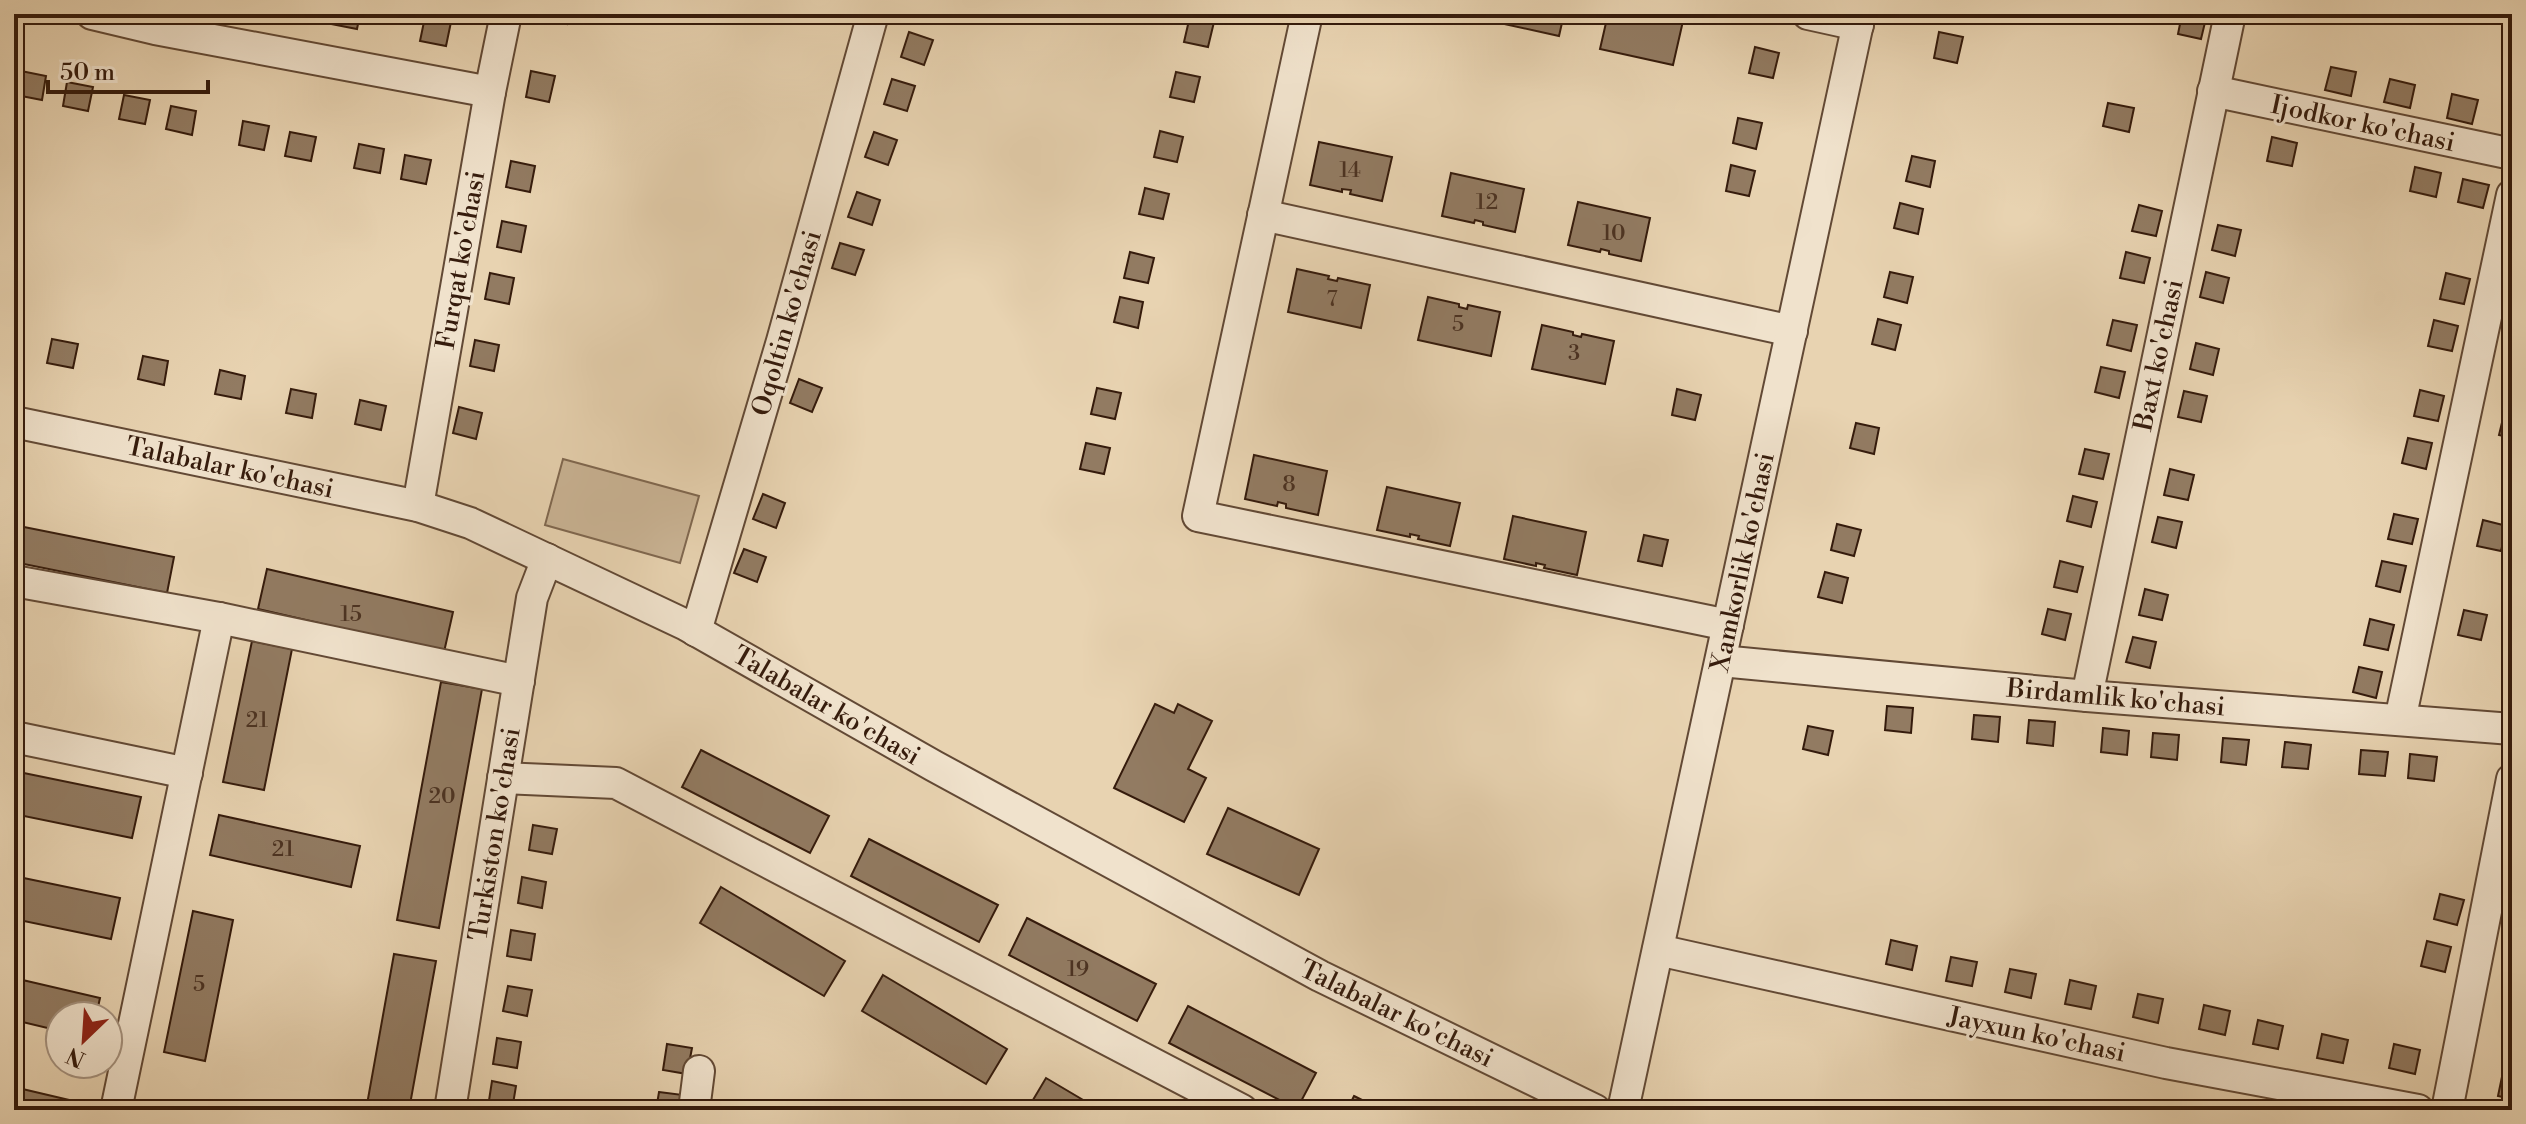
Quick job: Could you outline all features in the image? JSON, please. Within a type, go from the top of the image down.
[{"type":"street","points":[[92,14],[155,29],[490,92]]},
{"type":"street","name":"Furqat ko'chasi","points":[[418,506],[506,14]]},
{"type":"street","name":"Oqoltin ko'chasi","points":[[696,631],[782,341],[873,14]]},
{"type":"street","points":[[1307,14],[1198,516],[1728,625]]},
{"type":"street","points":[[1808,14],[1859,19]]},
{"type":"street","name":"Baxt ko'chasi","points":[[2087,696],[2230,14]]},
{"type":"street","name":"Xamkorlik ko'chasi","points":[[1623,1110],[1859,19]]},
{"type":"street","name":"Ijodkor ko'chasi","points":[[2213,91],[2512,154]]},
{"type":"street","points":[[2400,720],[2512,195]]},
{"type":"street","points":[[1263,215],[1792,331]]},
{"type":"street","name":"Talabalar ko'chasi","points":[[14,422],[418,506],[470,523],[696,631],[934,766],[1320,976],[1595,1110]]},
{"type":"street","name":"Turkiston ko'chasi","points":[[450,1110],[532,598],[547,559]]},
{"type":"street","points":[[14,581],[219,618],[519,681]]},
{"type":"street","points":[[116,1110],[219,618]]},
{"type":"street","name":"Birdamlik ko'chasi","points":[[1721,661],[2087,696],[2512,729]]},
{"type":"street","points":[[14,737],[187,773]]},
{"type":"street","points":[[503,778],[616,783],[1242,1110]]},
{"type":"street","points":[[2447,1110],[2512,779]]},
{"type":"street","name":"Jayxun ko'chasi","points":[[1658,950],[2166,1063],[2418,1110]]},
{"type":"street","points":[[694,1110],[699,1071]]},
{"type":"shaded area","points":[[563,459],[699,496],[680,563],[545,525]]},
{"type":"building","points":[[333,14],[360,14],[357,29],[331,24]]},
{"type":"building","points":[[544,14],[569,14],[567,24],[543,19]]},
{"type":"building","points":[[1488,14],[1564,14],[1559,36],[1486,20]]},
{"type":"building","points":[[1608,14],[1641,14],[1649,17],[1650,14],[1683,21],[1673,65],[1600,49]]},
{"type":"building","points":[[2182,14],[2207,14],[2201,39],[2178,34]]},
{"type":"building","points":[[1190,16],[1214,22],[1208,47],[1184,42]]},
{"type":"building","points":[[425,17],[451,22],[446,46],[420,41]]},
{"type":"building","points":[[909,32],[933,40],[924,65],[901,57]]},
{"type":"building","points":[[1939,32],[1963,37],[1957,63],[1934,58]]},
{"type":"building","points":[[1755,47],[1779,53],[1773,78],[1749,73]]},
{"type":"building","points":[[2331,67],[2356,72],[2351,96],[2325,90]]},
{"type":"building","points":[[21,71],[46,76],[42,100],[16,95]]},
{"type":"building","points":[[531,71],[555,76],[549,102],[526,97]]},
{"type":"building","points":[[1176,72],[1200,77],[1194,102],[1170,97]]},
{"type":"building","points":[[892,79],[915,86],[907,111],[884,104]]},
{"type":"building","points":[[2390,79],[2415,85],[2410,108],[2384,102]]},
{"type":"building","points":[[67,82],[93,87],[88,111],[63,106]]},
{"type":"building","points":[[2452,94],[2478,100],[2472,124],[2447,118]]},
{"type":"building","points":[[124,95],[150,100],[145,124],[119,119]]},
{"type":"building","points":[[2108,103],[2134,108],[2129,132],[2103,126]]},
{"type":"building","points":[[171,106],[196,111],[192,135],[166,129]]},
{"type":"building","points":[[1738,118],[1762,123],[1756,149],[1733,143]]},
{"type":"building","points":[[243,121],[269,126],[264,150],[239,145]]},
{"type":"building","points":[[1160,131],[1183,137],[1177,162],[1154,157]]},
{"type":"building","points":[[290,132],[316,137],[311,161],[285,156]]},
{"type":"building","points":[[874,132],[897,140],[888,165],[865,157]]},
{"type":"building","points":[[2272,137],[2297,143],[2292,166],[2267,161]]},
{"type":"building","points":[[1319,142],[1392,157],[1382,201],[1350,194],[1351,190],[1342,189],[1342,192],[1310,185]]},
{"type":"building","points":[[359,144],[384,149],[380,173],[354,168]]},
{"type":"building","points":[[405,155],[431,160],[426,184],[401,179]]},
{"type":"building","points":[[1912,156],[1935,161],[1930,187],[1906,181]]},
{"type":"building","points":[[511,161],[535,166],[530,192],[506,187]]},
{"type":"building","points":[[1731,165],[1755,171],[1749,196],[1726,191]]},
{"type":"building","points":[[2415,167],[2441,173],[2436,197],[2410,191]]},
{"type":"building","points":[[1451,173],[1524,189],[1515,232],[1483,225],[1483,222],[1475,220],[1474,223],[1442,216]]},
{"type":"building","points":[[2463,179],[2489,185],[2483,208],[2458,202]]},
{"type":"building","points":[[1145,188],[1169,194],[1163,219],[1139,214]]},
{"type":"building","points":[[857,192],[880,200],[872,225],[848,217]]},
{"type":"building","points":[[1578,202],[1650,218],[1641,261],[1609,254],[1609,251],[1601,249],[1600,252],[1568,245]]},
{"type":"building","points":[[1900,203],[1923,209],[1918,234],[1894,228]]},
{"type":"building","points":[[2139,205],[2162,211],[2156,236],[2132,231]]},
{"type":"building","points":[[502,221],[526,226],[521,252],[497,247]]},
{"type":"building","points":[[2218,225],[2241,230],[2235,256],[2212,250]]},
{"type":"building","points":[[840,243],[864,250],[855,275],[832,268]]},
{"type":"building","points":[[1130,252],[1154,258],[1148,283],[1124,278]]},
{"type":"building","points":[[2126,252],[2150,258],[2144,283],[2120,278]]},
{"type":"building","points":[[1297,269],[1329,276],[1328,279],[1337,281],[1338,278],[1370,285],[1361,328],[1288,312]]},
{"type":"building","points":[[1890,272],[1913,277],[1907,303],[1884,297]]},
{"type":"building","points":[[2206,272],[2229,278],[2223,303],[2200,297]]},
{"type":"building","points":[[490,273],[514,278],[509,304],[485,299]]},
{"type":"building","points":[[2446,273],[2470,279],[2464,304],[2440,299]]},
{"type":"building","points":[[1120,297],[1143,302],[1138,328],[1114,322]]},
{"type":"building","points":[[1428,297],[1459,304],[1459,307],[1467,309],[1468,305],[1500,312],[1491,356],[1418,340]]},
{"type":"building","points":[[1878,319],[1901,325],[1895,350],[1872,344]]},
{"type":"building","points":[[2113,320],[2137,325],[2131,351],[2107,345]]},
{"type":"building","points":[[2434,320],[2458,326],[2452,351],[2428,346]]},
{"type":"building","points":[[1542,325],[1573,332],[1573,335],[1581,337],[1582,334],[1614,341],[1605,384],[1532,369]]},
{"type":"building","points":[[52,339],[78,344],[73,368],[47,363]]},
{"type":"building","points":[[475,340],[499,345],[494,371],[470,366]]},
{"type":"building","points":[[2196,343],[2219,349],[2213,375],[2190,369]]},
{"type":"building","points":[[143,356],[168,361],[164,385],[138,379]]},
{"type":"building","points":[[2101,367],[2125,372],[2119,398],[2095,392]]},
{"type":"building","points":[[220,370],[245,376],[241,399],[215,394]]},
{"type":"building","points":[[799,379],[822,388],[812,412],[790,403]]},
{"type":"building","points":[[1097,388],[1121,393],[1115,419],[1091,414]]},
{"type":"building","points":[[291,389],[316,394],[312,418],[286,413]]},
{"type":"building","points":[[1677,389],[1701,395],[1695,420],[1672,415]]},
{"type":"building","points":[[2420,390],[2444,396],[2438,421],[2414,416]]},
{"type":"building","points":[[2184,391],[2207,396],[2201,422],[2178,417]]},
{"type":"building","points":[[360,400],[386,406],[381,430],[355,424]]},
{"type":"building","points":[[459,407],[482,413],[476,439],[453,433]]},
{"type":"building","points":[[2505,410],[2512,411],[2512,438],[2499,435]]},
{"type":"building","points":[[1856,423],[1879,428],[1874,454],[1850,448]]},
{"type":"building","points":[[2408,438],[2432,443],[2426,469],[2402,463]]},
{"type":"building","points":[[1086,443],[1110,448],[1104,474],[1080,469]]},
{"type":"building","points":[[2085,449],[2109,454],[2103,479],[2079,474]]},
{"type":"building","points":[[1254,455],[1327,471],[1318,515],[1286,508],[1286,504],[1278,502],[1277,506],[1245,499]]},
{"type":"building","points":[[2170,469],[2194,475],[2188,500],[2164,495]]},
{"type":"building","points":[[1387,487],[1460,503],[1450,546],[1418,539],[1419,536],[1410,534],[1410,537],[1377,530]]},
{"type":"building","points":[[763,494],[785,503],[776,528],[753,519]]},
{"type":"building","points":[[2073,496],[2097,502],[2091,527],[2067,521]]},
{"type":"building","points":[[2394,514],[2418,519],[2412,544],[2388,539]]},
{"type":"building","points":[[1513,516],[1586,532],[1577,575],[1544,568],[1545,565],[1536,563],[1536,566],[1504,559]]},
{"type":"building","points":[[2158,517],[2182,522],[2176,548],[2152,542]]},
{"type":"building","points":[[2483,520],[2507,526],[2501,551],[2477,546]]},
{"type":"building","points":[[1837,524],[1861,530],[1854,556],[1831,550]]},
{"type":"building","points":[[14,525],[174,557],[167,593],[14,562]]},
{"type":"building","points":[[1644,535],[1668,540],[1662,566],[1638,561]]},
{"type":"building","points":[[744,549],[766,557],[757,582],[734,573]]},
{"type":"building","points":[[2060,561],[2083,567],[2077,592],[2054,587]]},
{"type":"building","points":[[2382,561],[2406,566],[2400,592],[2376,586]]},
{"type":"building","points":[[267,569],[453,612],[444,652],[258,609]]},
{"type":"building","points":[[1825,572],[1848,578],[1842,603],[1818,597]]},
{"type":"building","points":[[2145,589],[2168,595],[2162,620],[2139,615]]},
{"type":"building","points":[[2048,609],[2071,614],[2065,640],[2042,634]]},
{"type":"building","points":[[2464,610],[2487,615],[2481,640],[2458,635]]},
{"type":"building","points":[[2370,619],[2394,625],[2388,650],[2364,645]]},
{"type":"building","points":[[2133,637],[2156,642],[2150,668],[2126,662]]},
{"type":"building","points":[[252,641],[292,649],[264,790],[223,782]]},
{"type":"building","points":[[2359,667],[2382,672],[2376,698],[2353,692]]},
{"type":"building","points":[[441,682],[482,689],[439,928],[397,920]]},
{"type":"building","points":[[1155,704],[1174,713],[1178,704],[1212,721],[1188,769],[1206,778],[1184,822],[1114,788]]},
{"type":"building","points":[[1887,706],[1913,708],[1911,733],[1885,730]]},
{"type":"building","points":[[1974,715],[2000,717],[1998,742],[1972,739]]},
{"type":"building","points":[[2029,720],[2055,722],[2053,746],[2027,743]]},
{"type":"building","points":[[1808,726],[1833,731],[1828,755],[1803,749]]},
{"type":"building","points":[[2103,728],[2129,731],[2127,755],[2101,752]]},
{"type":"building","points":[[2153,733],[2179,735],[2177,760],[2151,757]]},
{"type":"building","points":[[2223,738],[2249,740],[2246,765],[2221,762]]},
{"type":"building","points":[[2285,742],[2311,745],[2308,769],[2282,767]]},
{"type":"building","points":[[701,750],[829,816],[810,853],[682,787]]},
{"type":"building","points":[[2361,750],[2388,752],[2385,776],[2359,774]]},
{"type":"building","points":[[2410,754],[2437,757],[2434,781],[2408,778]]},
{"type":"building","points":[[14,771],[141,797],[132,838],[14,814]]},
{"type":"building","points":[[1228,808],[1319,849],[1299,895],[1207,854]]},
{"type":"building","points":[[219,815],[360,846],[351,887],[210,855]]},
{"type":"building","points":[[533,825],[557,829],[552,854],[529,850]]},
{"type":"building","points":[[869,839],[998,905],[979,942],[851,876]]},
{"type":"building","points":[[14,876],[120,898],[111,939],[14,919]]},
{"type":"building","points":[[522,877],[546,882],[542,908],[518,903]]},
{"type":"building","points":[[721,887],[845,961],[824,996],[700,923]]},
{"type":"building","points":[[2440,894],[2464,900],[2457,925],[2434,919]]},
{"type":"building","points":[[193,911],[233,920],[205,1061],[164,1052]]},
{"type":"building","points":[[1027,918],[1156,984],[1137,1021],[1009,955]]},
{"type":"building","points":[[511,930],[535,934],[531,960],[507,956]]},
{"type":"building","points":[[1891,940],[1917,946],[1912,970],[1886,964]]},
{"type":"building","points":[[2427,941],[2451,947],[2445,972],[2421,966]]},
{"type":"building","points":[[394,954],[436,961],[409,1110],[366,1110]]},
{"type":"building","points":[[1951,957],[1977,962],[1972,986],[1946,981]]},
{"type":"building","points":[[2010,969],[2036,974],[2031,998],[2005,992]]},
{"type":"building","points":[[883,975],[1007,1049],[986,1084],[862,1011]]},
{"type":"building","points":[[14,978],[100,998],[44,1000],[44,1027],[14,1020]]},
{"type":"building","points":[[2070,980],[2096,986],[2091,1009],[2065,1004]]},
{"type":"building","points":[[508,986],[532,990],[527,1016],[503,1011]]},
{"type":"building","points":[[2138,994],[2163,999],[2158,1023],[2133,1017]]},
{"type":"building","points":[[2204,1005],[2230,1011],[2225,1035],[2199,1029]]},
{"type":"building","points":[[1188,1006],[1316,1073],[1297,1109],[1169,1043]]},
{"type":"building","points":[[2258,1020],[2283,1026],[2278,1049],[2253,1044]]},
{"type":"building","points":[[2322,1034],[2348,1040],[2343,1063],[2317,1058]]},
{"type":"building","points":[[497,1038],[521,1042],[517,1068],[493,1064]]},
{"type":"building","points":[[667,1044],[692,1048],[687,1074],[663,1070]]},
{"type":"building","points":[[2394,1044],[2420,1050],[2415,1074],[2389,1068]]},
{"type":"building","points":[[2503,1072],[2512,1074],[2512,1099],[2498,1096]]},
{"type":"building","points":[[1046,1078],[1100,1110],[1027,1110]]},
{"type":"building","points":[[492,1081],[516,1086],[512,1110],[488,1107]]},
{"type":"building","points":[[14,1087],[82,1103],[80,1110],[14,1110]]},
{"type":"building","points":[[659,1092],[683,1095],[680,1110],[656,1110]]},
{"type":"building","points":[[1354,1096],[1382,1110],[1347,1110]]}]
